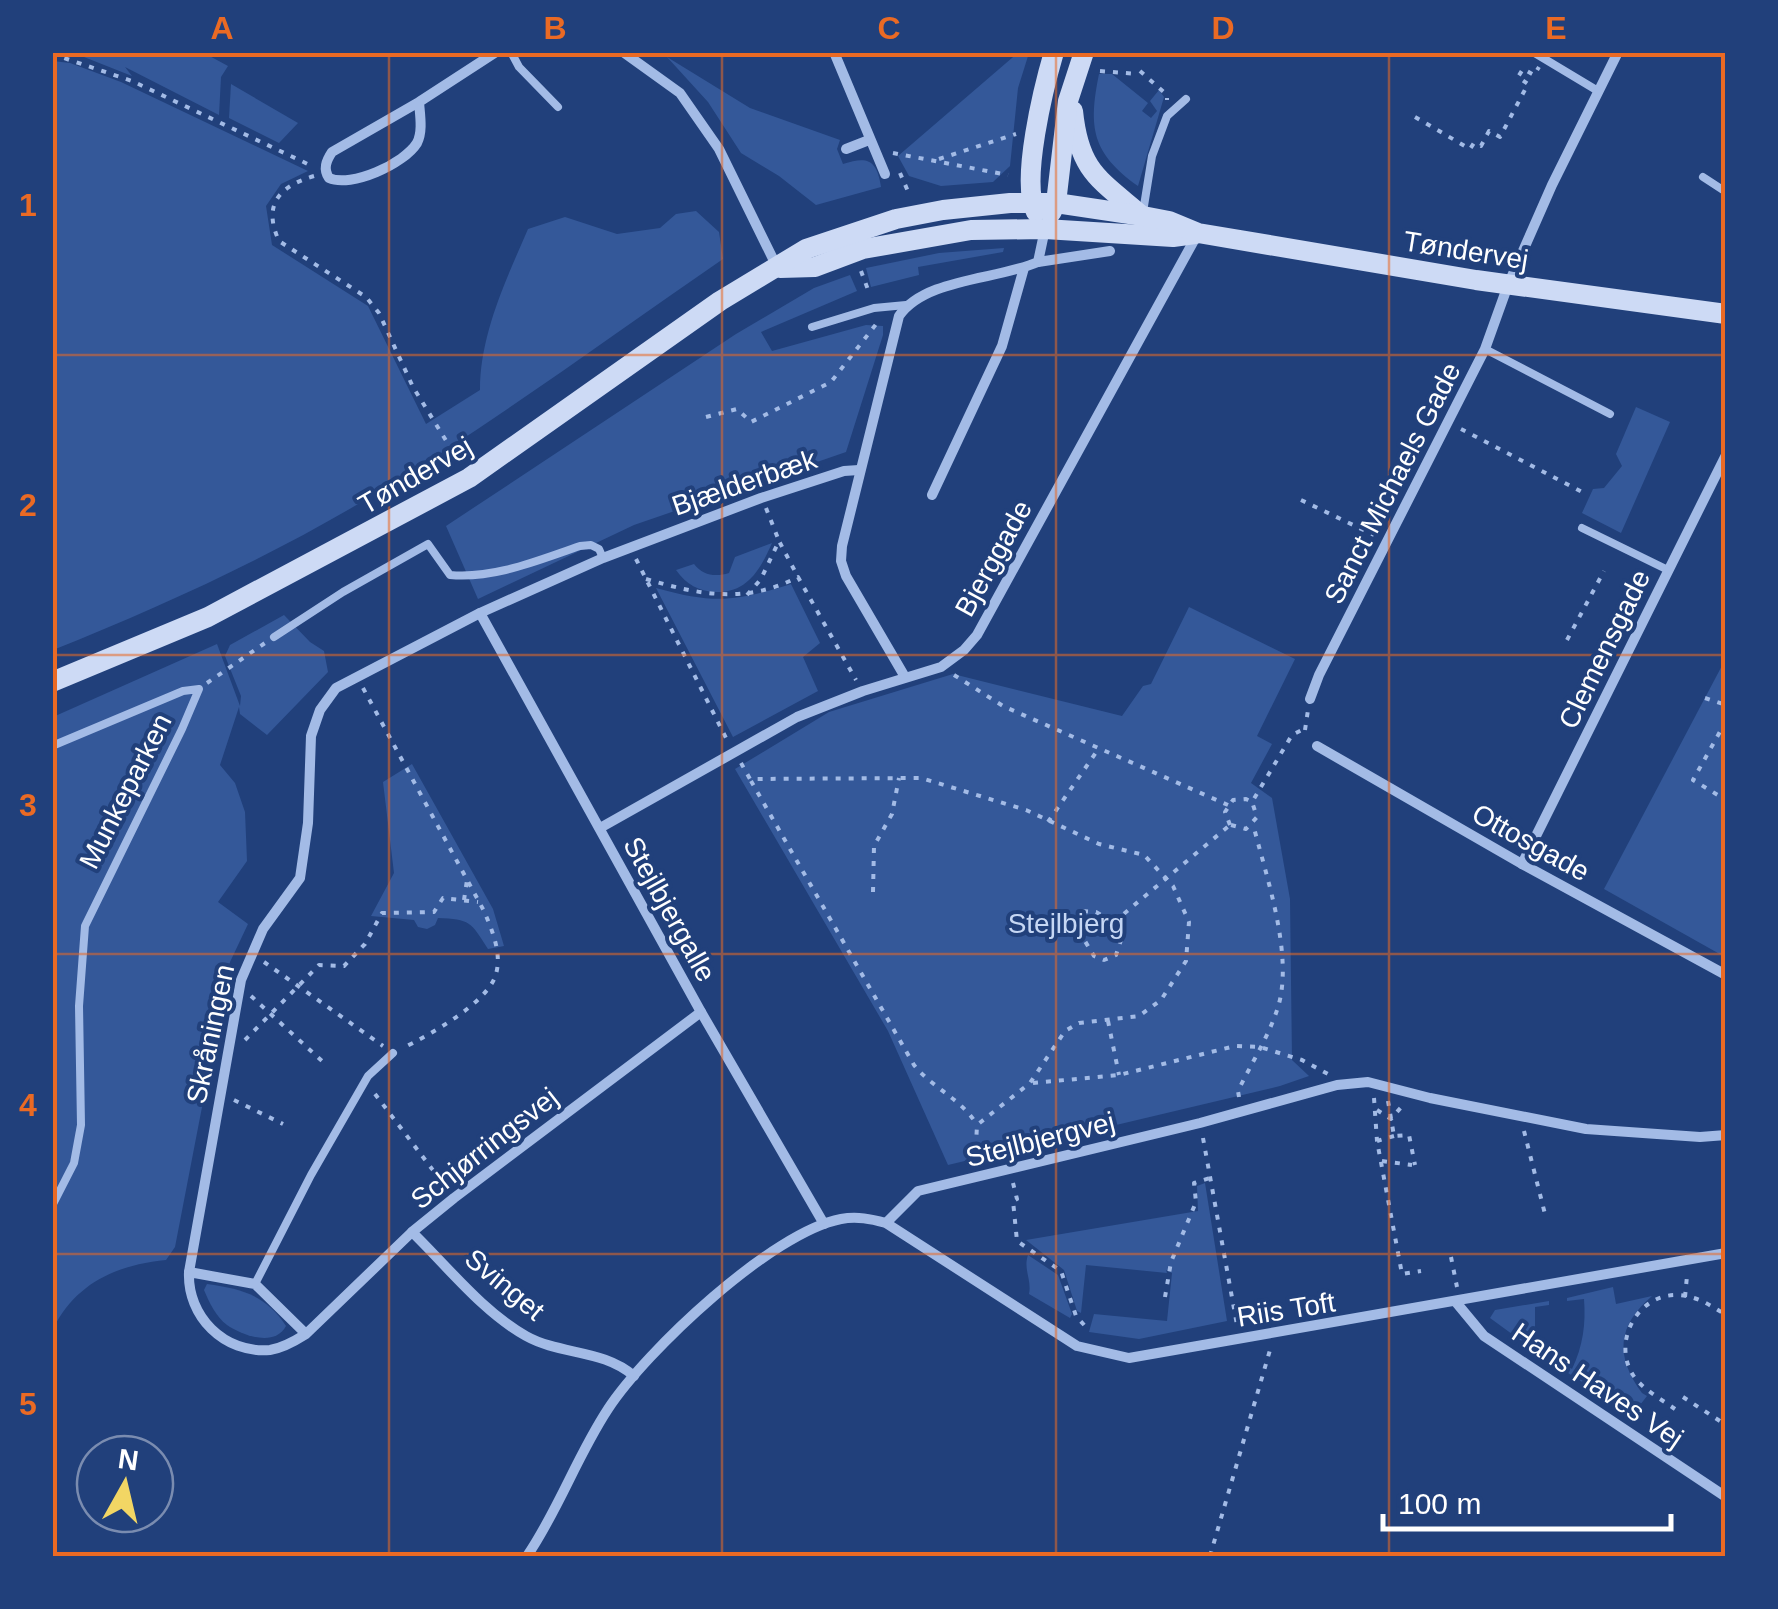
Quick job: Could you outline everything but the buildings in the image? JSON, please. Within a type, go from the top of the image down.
[{"type":"street","points":[[419,102],[419,140],[411,150],[354,181],[334,181],[325,172],[332,152],[496,52]]},
{"type":"street","points":[[623,52],[680,94],[719,149],[778,268]]},
{"type":"street","points":[[834,52],[885,174]]},
{"type":"street","points":[[1045,228],[1030,202],[1037,127],[1054,52]]},
{"type":"street","points":[[1038,262],[1045,228],[1056,203],[1059,160],[1075,74],[1084,52]]},
{"type":"street","name":"Sanct Michaels Gade","points":[[1310,699],[1485,350],[1508,284],[1618,52]]},
{"type":"street","points":[[1075,74],[1073,114],[1080,154],[1109,191],[1143,216]]},
{"type":"street","points":[[846,149],[871,145]]},
{"type":"street","name":"Tøndervej","points":[[52,682],[208,617],[470,478],[720,301],[806,249],[860,229],[916,215],[970,206],[1056,203],[1169,221],[1198,233],[1508,284],[1726,314]]},
{"type":"street","name":"Tøndervej","points":[[778,268],[815,267],[863,249],[971,230],[1045,228],[1173,237],[1198,233]]},
{"type":"street","name":"Bjerggade","points":[[600,828],[732,750],[797,717],[941,666],[964,650],[977,635],[1198,233]]},
{"type":"street","points":[[859,470],[899,316],[906,305],[924,292],[1038,262],[1110,251]]},
{"type":"street","points":[[932,495],[1002,346],[1024,268]]},
{"type":"street","name":"Clemensgade","points":[[1522,864],[1726,455]]},
{"type":"street","name":"Bjælderbæk","points":[[480,614],[602,558],[761,498],[844,471],[859,470],[842,561],[846,576],[906,677]]},
{"type":"street","name":"Skråningen","points":[[189,1272],[240,986],[251,952],[300,878],[308,824],[310,736],[320,710],[336,688],[356,675],[480,614]]},
{"type":"street","name":"Stejlbjergalle","points":[[480,614],[701,1012],[824,1224]]},
{"type":"street","name":"Ottosgade","points":[[1317,746],[1726,975]]},
{"type":"street","name":"Schjørringsvej","points":[[306,1334],[412,1232],[701,1012]]},
{"type":"street","name":"Stejlbjergvej","points":[[886,1223],[918,1192],[1200,1124],[1338,1086],[1373,1083],[1586,1129],[1726,1136]]},
{"type":"street","points":[[529,1556],[589,1439],[634,1376],[725,1285],[792,1239],[824,1224],[865,1218],[886,1223]]},
{"type":"street","name":"Riis Toft","points":[[886,1223],[1078,1346],[1129,1358],[1726,1253]]},
{"type":"street","name":"Svinget","points":[[412,1232],[492,1310],[528,1337],[620,1364],[634,1376]]},
{"type":"street","points":[[189,1272],[255,1284],[306,1334],[270,1350],[252,1349],[221,1337],[205,1324],[192,1300],[189,1272]]},
{"type":"street","name":"Hans Haves Vej","points":[[1457,1301],[1484,1336],[1725,1496]]},
{"type":"lane","points":[[510,52],[519,67],[558,107]]},
{"type":"lane","points":[[1533,52],[1598,91]]},
{"type":"lane","points":[[1143,216],[1152,156],[1166,116],[1186,99]]},
{"type":"lane","points":[[1703,177],[1726,192]]},
{"type":"lane","points":[[812,328],[874,308],[906,305]]},
{"type":"lane","points":[[1485,350],[1610,414]]},
{"type":"lane","points":[[1582,528],[1668,570]]},
{"type":"lane","name":"Bjælderbæk","points":[[274,637],[428,544],[450,575],[517,567],[591,545],[599,548],[602,558]]},
{"type":"lane","name":"Munkeparken","points":[[52,746],[183,691],[199,688]]},
{"type":"lane","name":"Munkeparken","points":[[52,1206],[74,1163],[81,1124],[79,1006],[85,926],[199,688]]},
{"type":"lane","points":[[255,1284],[366,1081],[394,1054]]},
{"type":"path","points":[[52,54],[132,81],[325,172]]},
{"type":"path","points":[[1416,117],[1470,149],[1474,143],[1481,146],[1489,131],[1500,137],[1528,84],[1518,77],[1523,69],[1534,75],[1544,59]]},
{"type":"path","points":[[1075,74],[1139,72],[1166,96]]},
{"type":"path","points":[[935,161],[1037,127]]},
{"type":"path","points":[[871,145],[1008,174]]},
{"type":"path","points":[[885,174],[898,170],[916,215]]},
{"type":"path","points":[[325,172],[288,185],[278,196],[273,214],[279,240],[366,297],[379,313],[412,387],[470,478]]},
{"type":"path","points":[[866,286],[870,294]]},
{"type":"path","points":[[706,418],[738,409],[752,422],[831,382],[888,306]]},
{"type":"path","points":[[1448,422],[1582,492]]},
{"type":"path","points":[[761,498],[798,578],[863,691]]},
{"type":"path","points":[[1301,500],[1387,541]]},
{"type":"path","points":[[746,594],[761,579],[779,541]]},
{"type":"path","points":[[630,548],[732,750],[914,1065],[970,1112],[977,1125],[976,1146],[983,1175]]},
{"type":"path","points":[[1568,640],[1604,570]]},
{"type":"path","points":[[646,580],[707,595],[746,594],[779,587],[798,578]]},
{"type":"path","name":"Munkeparken","points":[[199,688],[274,637]]},
{"type":"path","points":[[941,666],[1003,706],[1228,805]]},
{"type":"path","points":[[251,952],[394,1054],[425,1037],[489,989],[497,972],[497,948],[479,902],[356,675]]},
{"type":"path","points":[[1705,698],[1726,705]]},
{"type":"path","points":[[1252,802],[1239,798],[1228,805],[1226,819],[1230,825],[1246,829],[1253,824],[1257,817],[1252,802],[1292,735],[1304,729],[1306,717]]},
{"type":"path","points":[[1726,720],[1694,780],[1726,800]]},
{"type":"path","points":[[1048,822],[1097,750]]},
{"type":"path","points":[[873,892],[874,846],[892,814],[899,778]]},
{"type":"path","points":[[750,779],[921,778],[1026,810],[1098,844],[1144,855],[1167,876],[1189,922],[1186,961],[1172,987],[1139,1016],[1079,1024],[1065,1030],[1030,1084],[977,1125]]},
{"type":"path","points":[[1242,1110],[1238,1091],[1278,1010],[1282,967],[1275,910],[1253,824]]},
{"type":"path","points":[[1114,922],[1230,825]]},
{"type":"path","points":[[464,900],[467,879]]},
{"type":"path","points":[[227,1058],[319,965],[344,966],[366,944],[382,912],[434,912],[443,898],[479,902]]},
{"type":"path","points":[[1088,911],[1114,922],[1120,935],[1118,954],[1097,959],[1078,932],[1075,918],[1088,911]]},
{"type":"path","points":[[240,986],[322,1061]]},
{"type":"path","points":[[1108,1021],[1119,1075]]},
{"type":"path","points":[[1030,1084],[1119,1075],[1235,1046],[1260,1046],[1325,1070],[1338,1086]]},
{"type":"path","points":[[366,1081],[454,1198]]},
{"type":"path","points":[[1373,1083],[1377,1141],[1402,1274],[1422,1270]]},
{"type":"path","points":[[1386,1086],[1394,1136]]},
{"type":"path","points":[[220,1093],[283,1124]]},
{"type":"path","points":[[1375,1109],[1391,1119]]},
{"type":"path","points":[[1521,1116],[1546,1218]]},
{"type":"path","points":[[1200,1124],[1240,1339]]},
{"type":"path","points":[[1377,1141],[1409,1135],[1413,1165],[1381,1160]]},
{"type":"path","points":[[1010,1169],[1017,1199],[1013,1201],[1017,1240],[1061,1271],[1076,1316],[1085,1326]]},
{"type":"path","points":[[1165,1297],[1171,1262],[1196,1202],[1194,1182],[1210,1178]]},
{"type":"path","points":[[1451,1258],[1457,1301]]},
{"type":"path","points":[[1685,1296],[1688,1260]]},
{"type":"path","points":[[1675,1408],[1633,1376],[1625,1352],[1631,1322],[1643,1308],[1662,1297],[1685,1296],[1705,1301],[1726,1315]]},
{"type":"path","points":[[1210,1556],[1272,1335]]},
{"type":"path","points":[[1683,1397],[1726,1425]]},
{"type":"green space","points":[[1019,52],[1029,53],[1018,88],[1010,166],[993,182],[941,186],[909,176],[898,156]]},
{"type":"green space","points":[[54,53],[204,53],[228,66],[221,77],[219,115],[125,67],[132,76],[84,57]]},
{"type":"green space","points":[[667,57],[750,108],[840,140],[837,149],[843,164],[870,162],[877,170],[881,187],[816,205],[741,153],[708,102]]},
{"type":"green space","points":[[53,61],[70,63],[121,82],[308,171],[281,184],[266,206],[272,245],[368,306],[426,424],[480,390],[489,328],[528,229],[565,217],[617,234],[660,228],[676,214],[696,211],[719,232],[723,259],[464,438],[337,516],[217,578],[53,650]]},
{"type":"green space","points":[[1099,74],[1112,74],[1148,103],[1142,111],[1151,118],[1157,111],[1150,101],[1159,90],[1164,97],[1138,186],[1111,162],[1097,138],[1094,110]]},
{"type":"green space","points":[[231,84],[298,123],[279,143],[229,118]]},
{"type":"green space","points":[[1004,248],[1003,252],[918,267],[919,275],[871,287],[866,268],[939,253]]},
{"type":"green space","points":[[850,275],[857,291],[761,332],[772,351],[866,325],[883,326],[846,452],[634,525],[478,599],[446,526],[736,334],[814,288]]},
{"type":"green space","points":[[1636,407],[1670,422],[1621,533],[1582,513],[1593,489],[1604,488],[1622,466],[1616,454]]},
{"type":"green space","points":[[772,543],[752,577],[727,591],[698,589],[676,570],[694,564],[710,575],[729,573],[735,557]]},
{"type":"green space","points":[[791,584],[820,643],[803,657],[818,691],[733,737],[656,588],[724,599]]},
{"type":"green space","name":"Stejlbjerg","points":[[1189,607],[1295,659],[1257,736],[1272,744],[1251,783],[1272,798],[1290,899],[1292,1060],[1309,1076],[948,1165],[888,1031],[735,769],[829,712],[953,674],[1122,716],[1143,686],[1151,684]]},
{"type":"green space","points":[[284,615],[324,651],[328,672],[267,735],[240,714],[239,707],[220,765],[235,783],[245,812],[247,861],[218,902],[248,924],[230,962],[175,1247],[166,1260],[130,1266],[99,1279],[73,1300],[53,1329],[53,717],[217,644],[240,706],[241,696],[225,656],[230,645]]},
{"type":"green space","points":[[1725,660],[1725,957],[1604,889]]},
{"type":"green space","points":[[412,764],[493,909],[504,946],[488,949],[473,928],[457,919],[438,918],[427,929],[418,927],[414,920],[371,916],[394,873],[383,782]]},
{"type":"green space","points":[[1205,1183],[1227,1321],[1139,1339],[1089,1332],[1094,1314],[1167,1321],[1172,1273],[1086,1265],[1081,1313],[1064,1270],[1026,1240],[1198,1211],[1197,1186]]},
{"type":"green space","points":[[1028,1255],[1058,1275],[1072,1314],[1070,1318],[1029,1294]]},
{"type":"green space","points":[[207,1284],[252,1295],[270,1307],[286,1326],[267,1338],[234,1329],[213,1309],[204,1290]]},
{"type":"green space","points":[[1613,1287],[1616,1304],[1652,1296],[1632,1319],[1624,1342],[1627,1366],[1647,1396],[1633,1414],[1549,1361],[1552,1356],[1572,1369],[1579,1352],[1584,1299],[1567,1298]]},
{"type":"green space","points":[[1549,1301],[1549,1305],[1535,1307],[1530,1341],[1547,1353],[1545,1358],[1490,1318],[1495,1310]]}]
